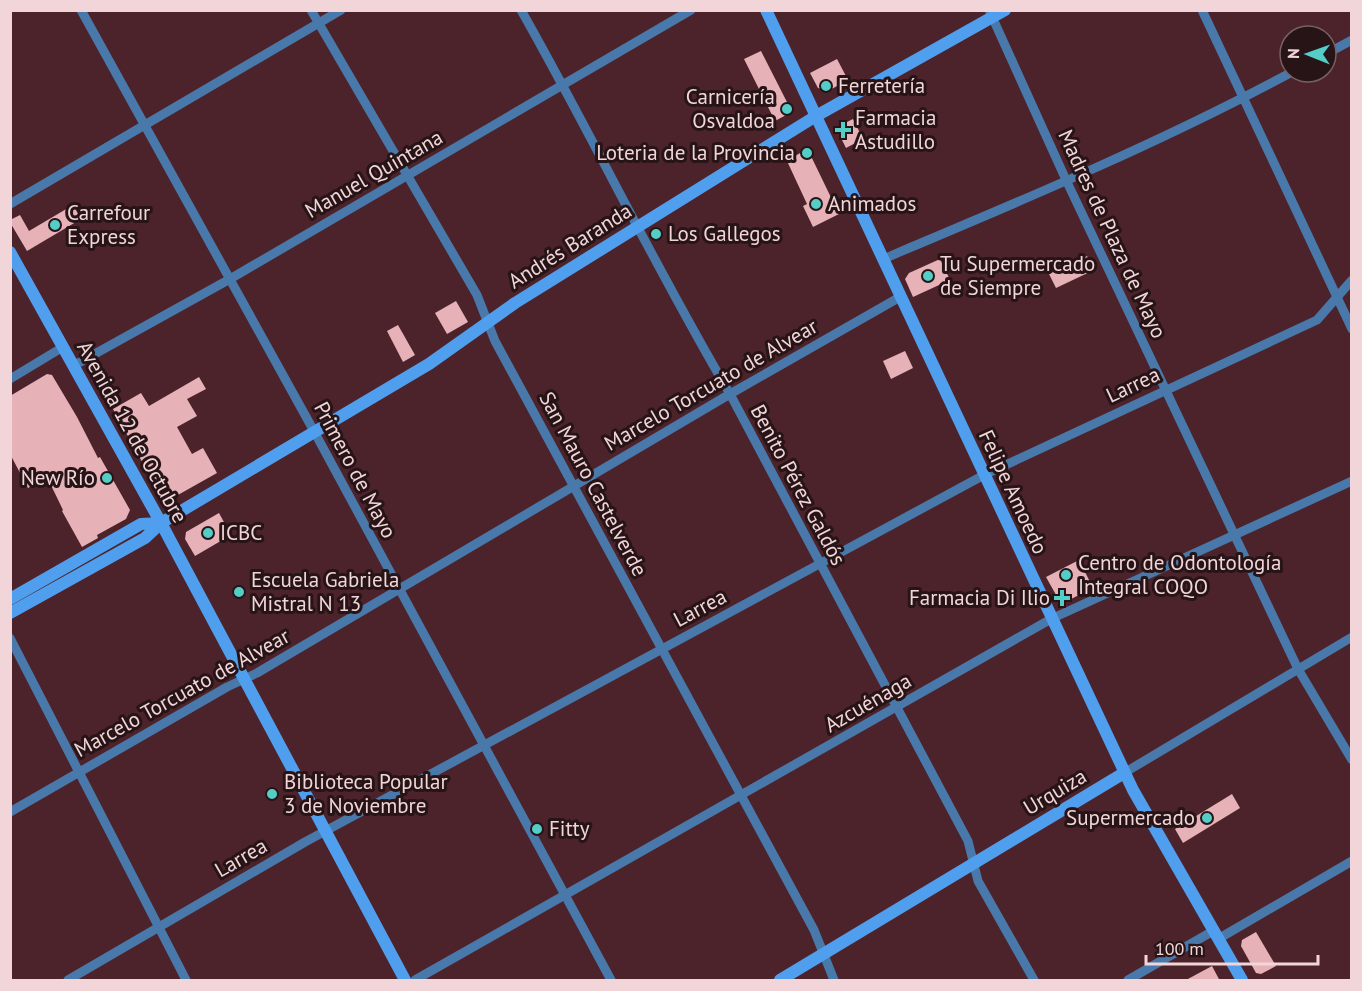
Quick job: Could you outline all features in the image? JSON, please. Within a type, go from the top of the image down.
[{"type":"main road","name":"Felipe Amoedo","points":[[766,10],[1124,773],[1242,981]]},
{"type":"main road","name":"Andrés Baranda","points":[[10,614],[145,538],[161,523],[429,364],[489,322],[816,116],[991,14],[1005,10]]},
{"type":"main road","name":"Avenida 12 de Octubre","points":[[10,252],[161,523],[405,981]]},
{"type":"main road","name":"Andrés Baranda","points":[[10,599],[141,524],[161,523]]},
{"type":"main road","name":"Urquiza","points":[[780,981],[1124,773]]},
{"type":"street","name":"Primero de Mayo","points":[[81,10],[315,433],[611,981]]},
{"type":"street","name":"San Mauro Castelverde","points":[[311,10],[477,295],[495,340],[814,930],[834,981]]},
{"type":"street","points":[[10,204],[341,10]]},
{"type":"street","name":"Benito Pérez Galdós","points":[[521,10],[639,226],[690,326],[730,394],[968,841],[978,881],[1034,981]]},
{"type":"street","name":"Manuel Quintana","points":[[74,366],[230,279],[691,10]]},
{"type":"street","points":[[1202,10],[1352,330]]},
{"type":"street","name":"Madres de Plaza de Mayo","points":[[991,14],[1067,182],[1298,669],[1352,760]]},
{"type":"street","points":[[1338,48],[1352,40]]},
{"type":"street","points":[[883,259],[1067,182],[1278,79]]},
{"type":"street","name":"Larrea","points":[[68,981],[324,831],[984,475],[1317,320],[1352,280]]},
{"type":"street","name":"Marcelo Torcuato de Alvear","points":[[10,812],[399,590],[574,485],[900,297]]},
{"type":"street","points":[[10,379],[63,347]]},
{"type":"street","name":"Azcuénaga","points":[[415,981],[1051,619],[1352,481]]},
{"type":"street","name":"Urquiza","points":[[1124,773],[1352,637]]},
{"type":"street","points":[[10,638],[186,981]]},
{"type":"street","points":[[1128,981],[1352,861]]},
{"type":"building","points":[[761,51],[790,108],[788,114],[775,121],[744,59]]},
{"type":"building","points":[[837,59],[848,80],[828,91],[818,88],[810,73]]},
{"type":"building","points":[[853,119],[863,139],[846,148],[838,132],[841,125]]},
{"type":"building","points":[[805,150],[809,152],[839,214],[813,227],[803,206],[807,204],[787,161]]},
{"type":"building","name":"Carrefour Express","points":[[73,205],[81,219],[27,251],[11,224],[12,219],[20,215],[29,231]]},
{"type":"building","points":[[1087,256],[1094,270],[1056,288],[1049,274]]},
{"type":"building","name":"Tu Supermercado de Siempre","points":[[940,259],[950,280],[913,297],[905,279],[909,273]]},
{"type":"building","points":[[456,301],[468,322],[447,334],[435,313]]},
{"type":"building","points":[[398,325],[415,355],[403,362],[387,331]]},
{"type":"building","points":[[905,351],[913,368],[891,379],[883,361]]},
{"type":"building","points":[[47,374],[52,375],[130,510],[126,519],[97,535],[98,538],[82,547],[47,477],[28,488],[10,454],[10,396]]},
{"type":"building","points":[[199,377],[206,389],[187,399],[197,416],[177,427],[192,454],[203,448],[217,473],[169,500],[162,498],[113,409],[141,393],[149,406]]},
{"type":"building","name":"ICBC","points":[[219,513],[231,535],[195,556],[185,539],[186,532]]},
{"type":"building","points":[[1079,560],[1093,588],[1065,602],[1064,600],[1060,602],[1046,577]]},
{"type":"building","name":"Supermercado","points":[[1232,794],[1240,808],[1183,843],[1175,829]]},
{"type":"building","points":[[1256,932],[1276,966],[1261,974],[1256,973],[1241,946],[1242,940]]},
{"type":"building","points":[[1212,966],[1220,981],[1186,980]]},
{"type":"place","name":"Ferretería","points":[[826,86]]},
{"type":"place","name":"Carnicería Osvaldoa","points":[[787,109]]},
{"type":"place","name":"Farmacia Astudillo","points":[[843,130]]},
{"type":"place","name":"Loteria de la Provincia","points":[[807,153]]},
{"type":"place","name":"Animados","points":[[816,204]]},
{"type":"place","name":"Carrefour Express","points":[[55,225]]},
{"type":"place","name":"Los Gallegos","points":[[656,234]]},
{"type":"place","name":"Tu Supermercado de Siempre","points":[[928,276]]},
{"type":"place","name":"New Río","points":[[107,478]]},
{"type":"place","name":"ICBC","points":[[208,533]]},
{"type":"place","name":"Centro de Odontología Integral COQO","points":[[1066,575]]},
{"type":"place","name":"Escuela Gabriela Mistral N 13","points":[[239,592]]},
{"type":"place","name":"Farmacia Di Ilio","points":[[1062,598]]},
{"type":"place","name":"Biblioteca Popular 3 de Noviembre","points":[[272,794]]},
{"type":"place","name":"Supermercado","points":[[1207,818]]},
{"type":"place","name":"Fitty","points":[[537,829]]}]
